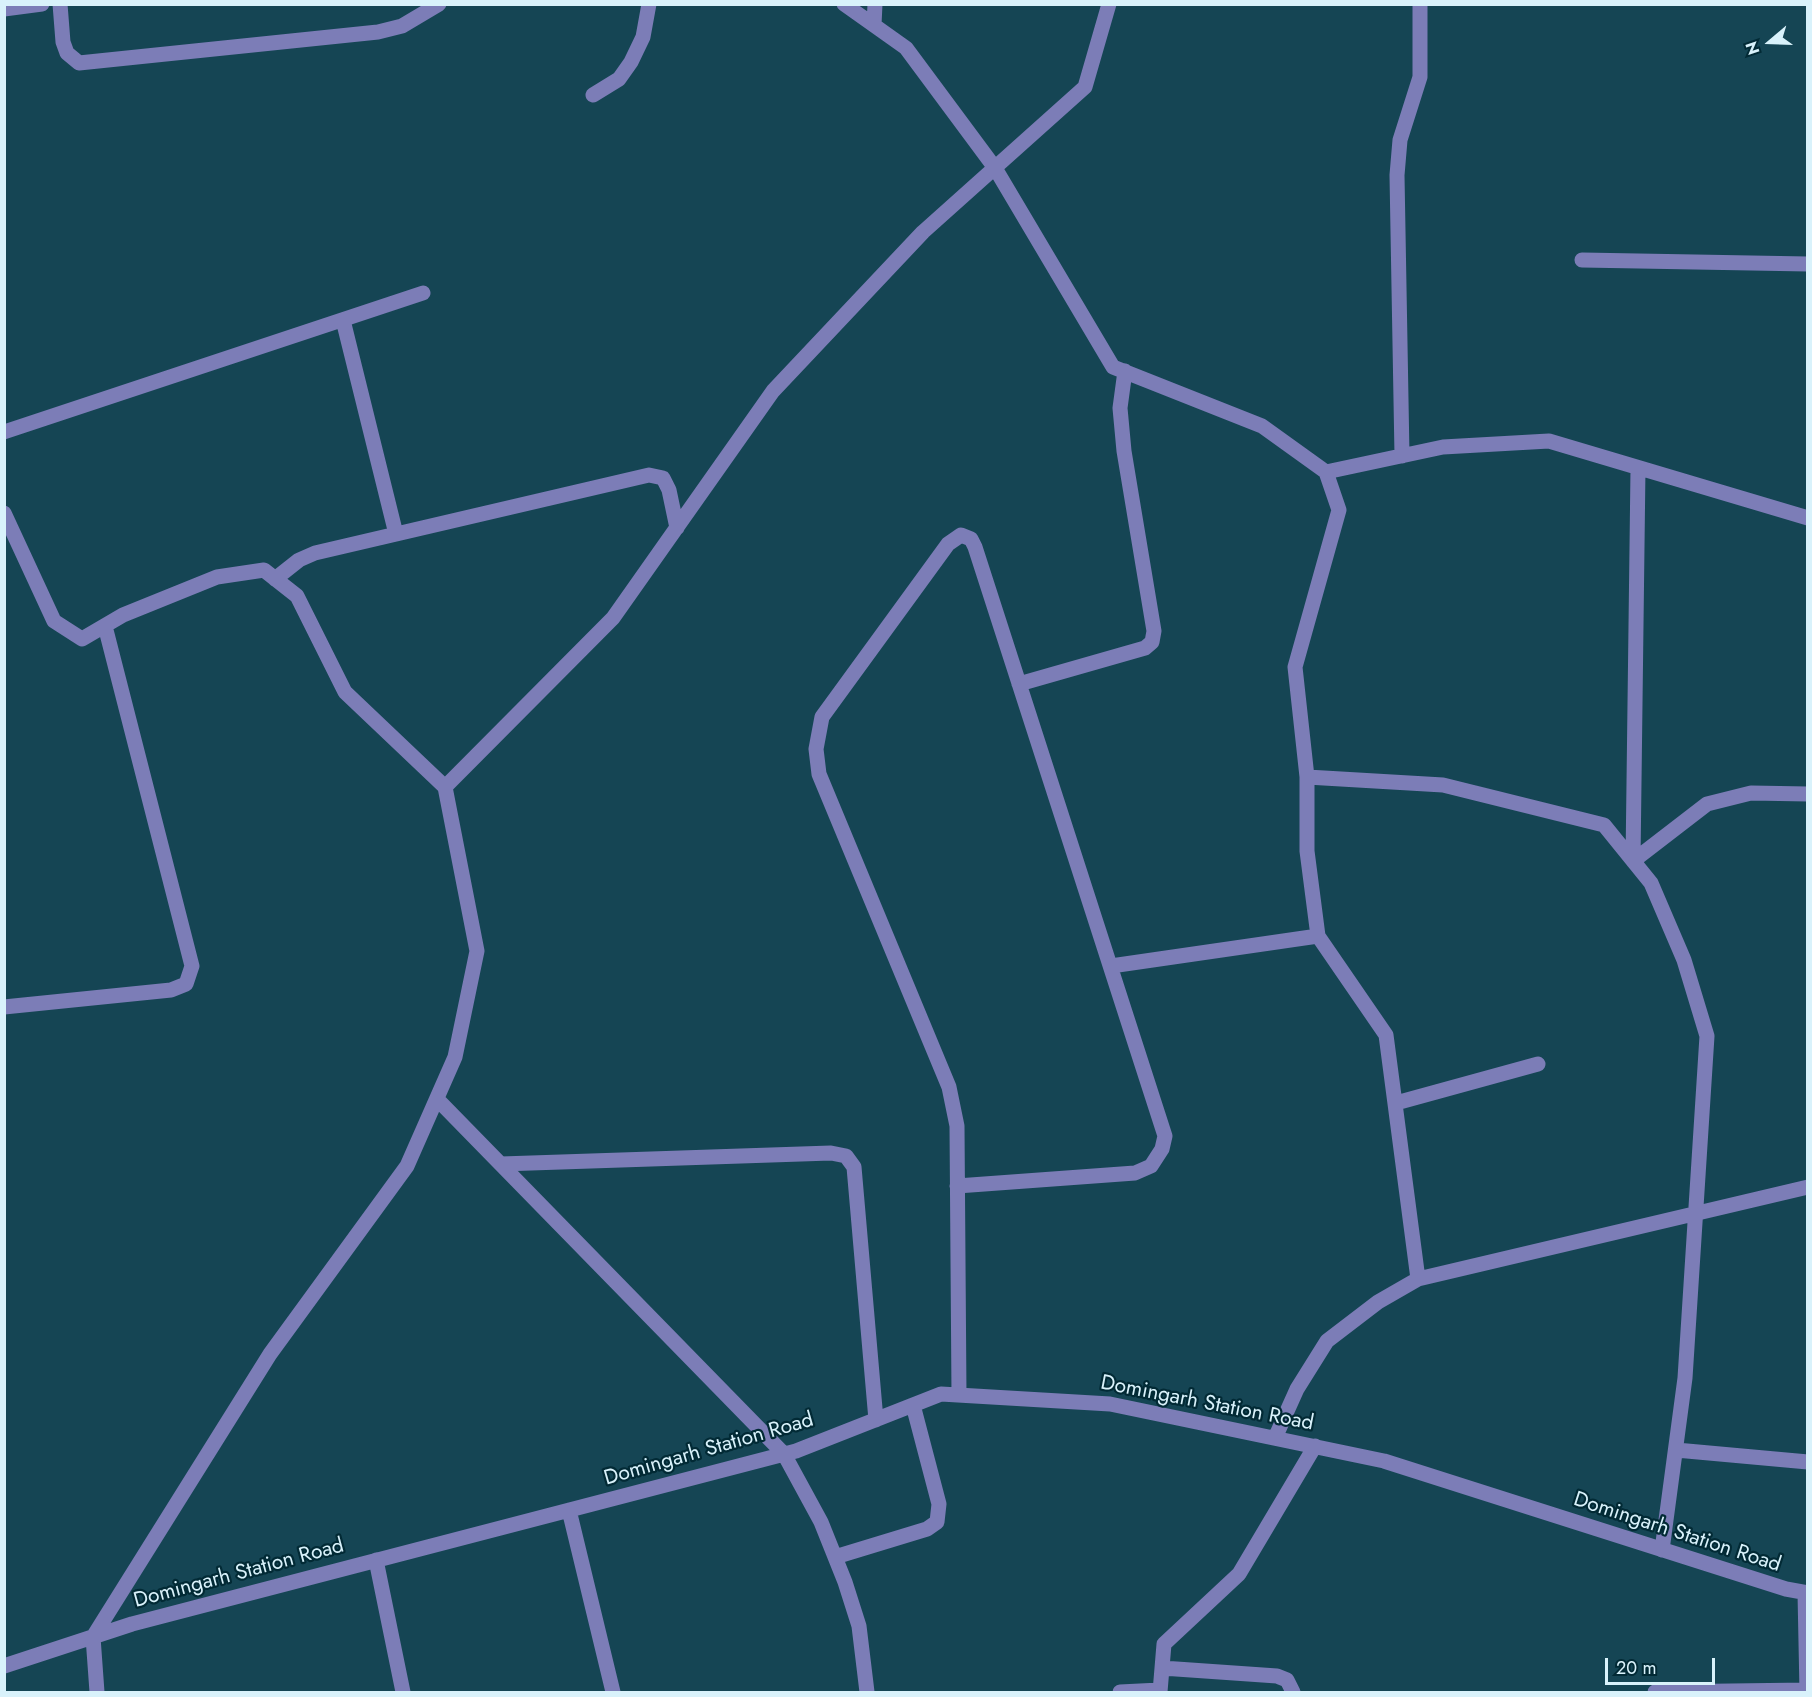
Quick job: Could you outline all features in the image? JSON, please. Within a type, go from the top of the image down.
[{"type":"street","points":[[4,9],[42,4]]},
{"type":"street","points":[[60,4],[63,42],[67,53],[79,63],[378,32],[402,26],[439,4]]},
{"type":"street","points":[[593,95],[619,79],[630,62],[643,37],[649,4]]},
{"type":"street","points":[[844,4],[906,48],[995,168],[1113,367],[1262,426],[1326,472],[1339,510],[1295,667],[1307,777],[1306,851],[1317,936],[1386,1035],[1418,1279]]},
{"type":"street","points":[[874,25],[875,4]]},
{"type":"street","points":[[445,787],[613,618],[773,392],[923,232],[1084,87],[1109,4]]},
{"type":"street","points":[[1402,456],[1397,175],[1400,140],[1420,77],[1420,4]]},
{"type":"street","points":[[1582,260],[1808,264]]},
{"type":"street","points":[[4,432],[423,293]]},
{"type":"street","points":[[343,320],[396,534]]},
{"type":"street","points":[[1020,684],[1145,648],[1152,642],[1154,631],[1124,451],[1120,408],[1125,371]]},
{"type":"street","points":[[1326,472],[1443,447],[1549,441],[1808,518]]},
{"type":"street","points":[[1633,861],[1638,468]]},
{"type":"street","points":[[275,579],[299,560],[315,553],[649,475],[663,478],[669,490],[677,528]]},
{"type":"street","points":[[4,513],[54,621],[82,639],[123,615],[217,577],[264,570],[297,596],[345,692],[445,787],[477,951],[455,1057],[407,1166],[270,1354],[93,1637],[97,1692]]},
{"type":"street","points":[[957,1186],[1135,1173],[1151,1166],[1162,1149],[1165,1136],[975,547],[971,539],[961,535],[948,544],[822,717],[816,749],[819,774],[949,1087],[957,1126],[957,1186],[959,1395]]},
{"type":"street","points":[[4,1007],[171,990],[186,984],[192,966],[105,626]]},
{"type":"street","points":[[1307,777],[1443,785],[1604,825],[1651,883],[1684,960],[1707,1035],[1685,1378],[1662,1550]]},
{"type":"street","points":[[1633,861],[1707,804],[1751,793],[1808,794]]},
{"type":"street","points":[[1111,966],[1317,936]]},
{"type":"street","points":[[1396,1103],[1538,1064]]},
{"type":"street","points":[[437,1099],[784,1454],[821,1522],[835,1557],[859,1626],[867,1692]]},
{"type":"street","points":[[501,1164],[831,1153],[846,1156],[854,1167],[876,1420]]},
{"type":"street","points":[[1275,1438],[1297,1389],[1327,1341],[1378,1302],[1418,1279],[1808,1187]]},
{"type":"street","name":"Domingarh Station Road","points":[[4,1666],[132,1624],[784,1454],[941,1394],[1110,1404],[1384,1461],[1786,1589],[1806,1593]]},
{"type":"street","points":[[835,1557],[927,1529],[937,1522],[939,1504],[913,1405]]},
{"type":"street","points":[[1120,1692],[1160,1691],[1164,1644],[1239,1574],[1315,1446]]},
{"type":"street","points":[[1676,1450],[1808,1462]]},
{"type":"street","points":[[569,1510],[613,1692]]},
{"type":"street","points":[[376,1560],[403,1692]]},
{"type":"street","points":[[1655,1692],[1807,1691],[1806,1593]]},
{"type":"street","points":[[1162,1668],[1277,1676],[1287,1680],[1293,1692]]}]
